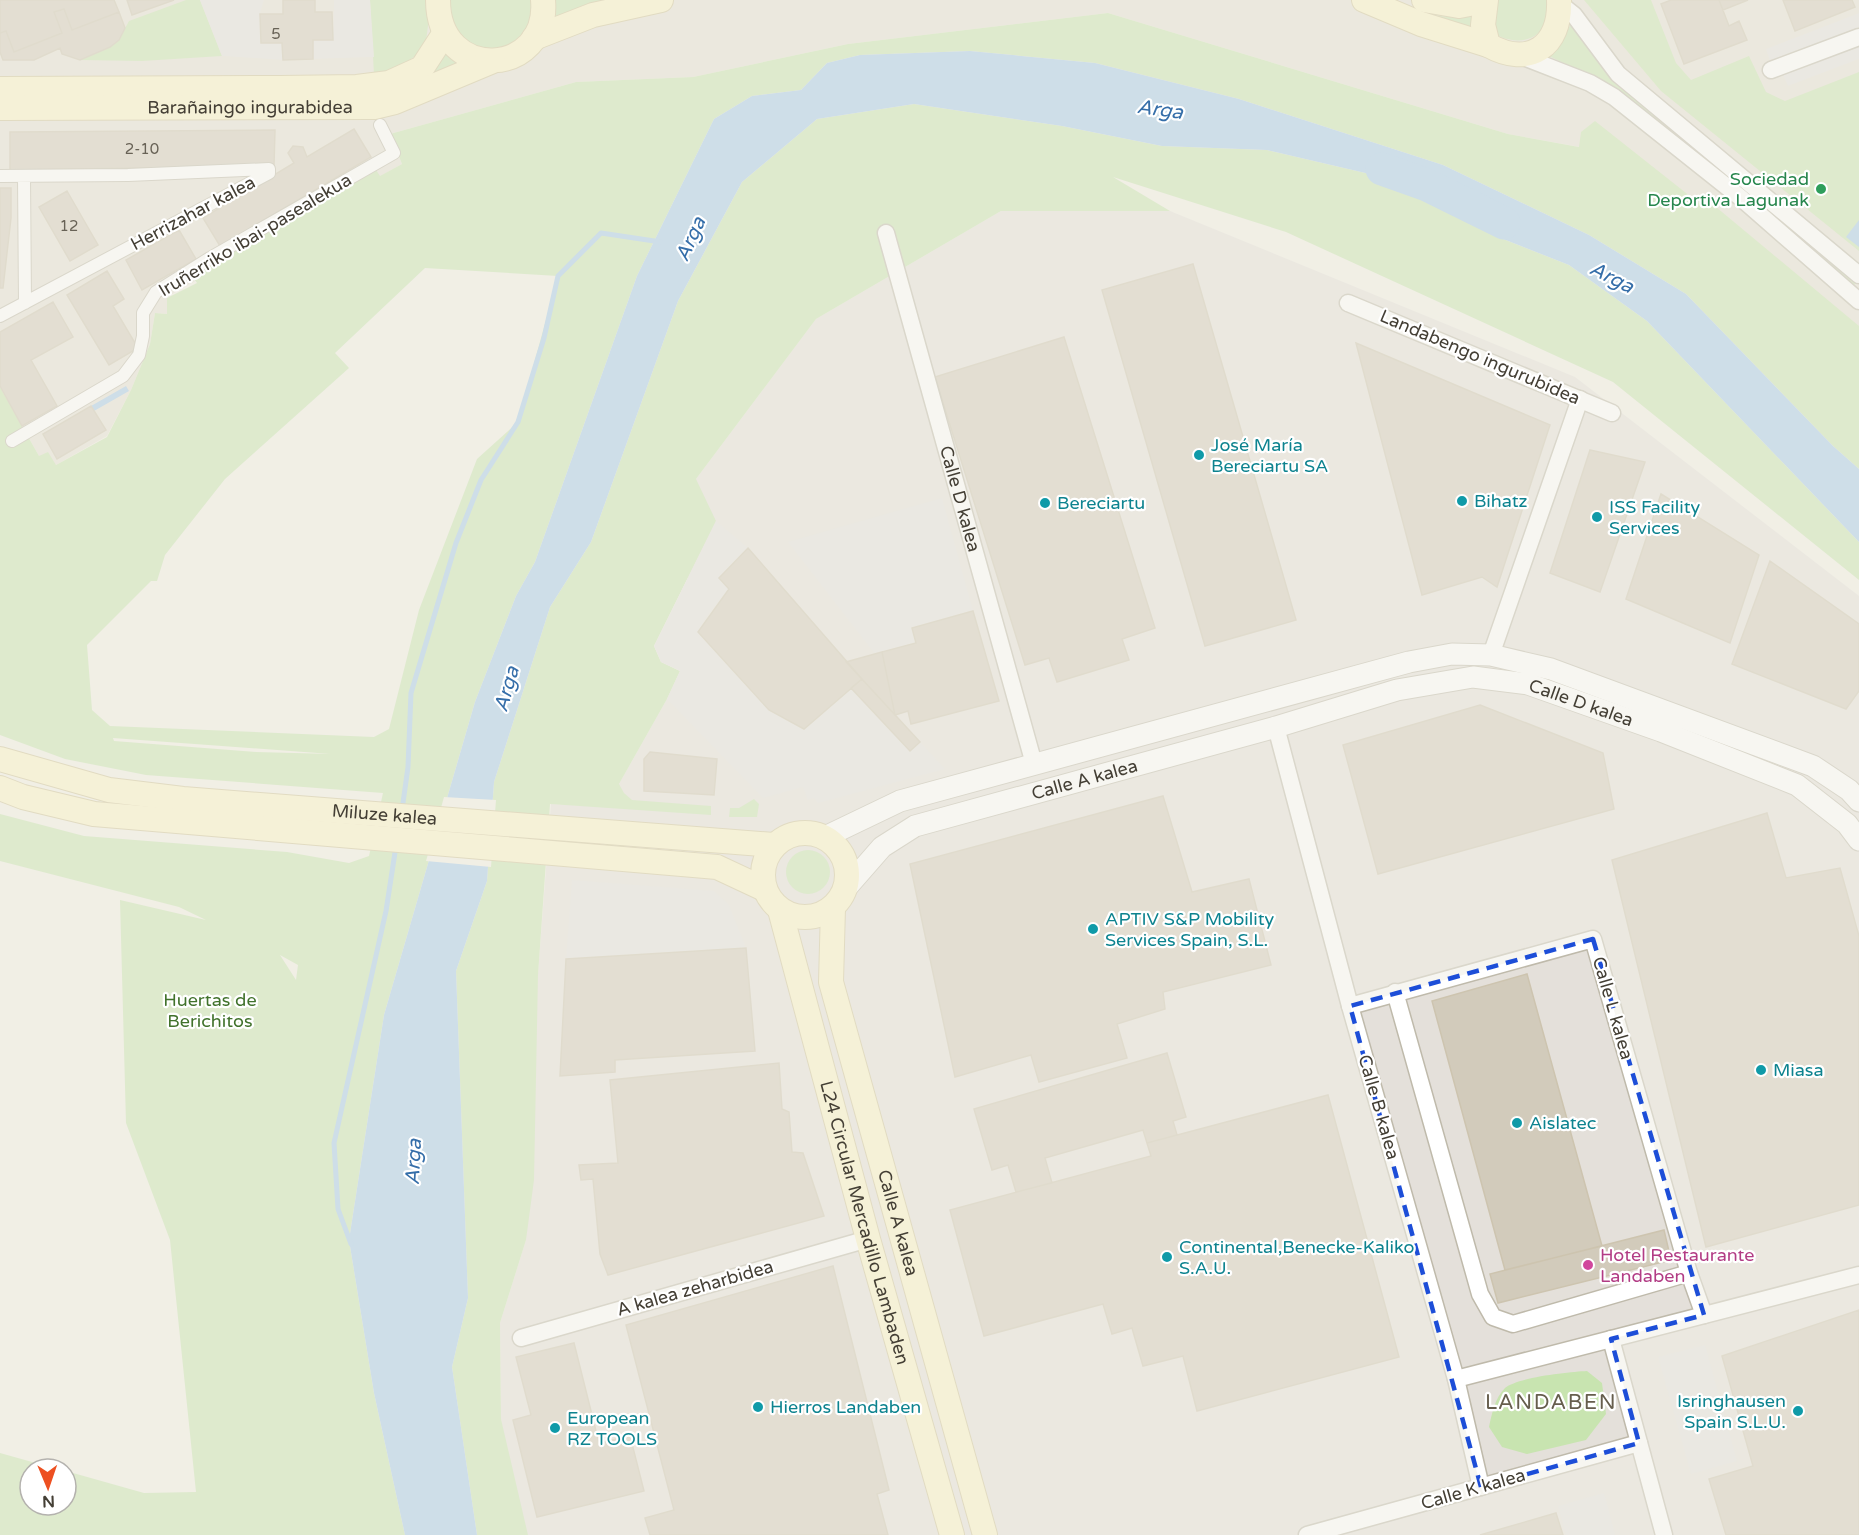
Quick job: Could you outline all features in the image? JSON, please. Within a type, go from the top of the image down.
[{"type":"main road","points":[[438,0],[438,17],[444,34],[453,46],[464,55],[493,61]]},
{"type":"main road","points":[[534,39],[541,25],[543,0]]},
{"type":"main road","points":[[534,39],[593,15],[662,0]]},
{"type":"main road","points":[[1364,0],[1421,24],[1488,45],[1503,54],[1521,56],[1538,50],[1555,34],[1560,16],[1559,2]]},
{"type":"main road","points":[[1424,0],[1459,6],[1485,0],[1483,24],[1488,45]]},
{"type":"main road","name":"Barañaingo ingurabidea","points":[[0,89],[280,88],[379,85],[398,80],[422,68],[444,34]]},
{"type":"main road","name":"Barañaingo ingurabidea","points":[[0,108],[374,107],[394,102],[493,61],[509,58],[523,50],[534,39]]},
{"type":"main road","name":"Miluze kalea","points":[[0,759],[109,789],[183,799],[774,845]]},
{"type":"main road","name":"Miluze kalea","points":[[0,788],[23,797],[94,814],[717,867],[764,889]]},
{"type":"main road","points":[[797,833],[825,837],[845,858],[847,887],[832,908],[806,918],[780,910],[764,889],[763,866],[774,845],[783,838],[797,833]]},
{"type":"main road","name":"Calle A kalea","points":[[832,908],[831,982],[985,1535]]},
{"type":"main road","name":"L24 Circular Mercadillo Lambaden","points":[[780,910],[868,1239],[953,1534]]},
{"type":"street","points":[[1559,2],[1574,15],[1618,74],[1859,275]]},
{"type":"street","points":[[1771,70],[1859,37]]},
{"type":"street","points":[[1521,56],[1590,82],[1614,97],[1741,198],[1859,301]]},
{"type":"street","name":"Iruñerriko ibai-pasealekua","points":[[12,441],[123,376],[139,355],[143,336],[143,313],[156,292],[210,258],[394,153],[380,125]]},
{"type":"street","name":"Herrizahar kalea","points":[[0,176],[128,175],[269,169],[269,173],[0,316]]},
{"type":"street","points":[[24,176],[25,303]]},
{"type":"street","name":"Calle D kalea","points":[[886,232],[1034,764]]},
{"type":"street","name":"Landabengo ingurubidea","points":[[1348,303],[1612,413]]},
{"type":"street","points":[[1491,655],[1580,399]]},
{"type":"street","name":"Calle D kalea","points":[[1265,701],[1431,658],[1452,654],[1491,655],[1551,669],[1813,766],[1849,790],[1859,801]]},
{"type":"street","name":"Calle D kalea","points":[[1276,727],[1398,690],[1473,677],[1528,684],[1661,731],[1797,785],[1847,824],[1859,840]]},
{"type":"street","points":[[1189,722],[1218,722],[1257,713],[1276,727],[1283,706],[1313,698],[1320,686]]},
{"type":"street","name":"Calle A kalea","points":[[825,837],[900,801],[1265,701]]},
{"type":"street","name":"Calle A kalea","points":[[847,887],[882,848],[915,826],[1276,727]]},
{"type":"street","name":"Calle B kalea","points":[[1276,727],[1350,1006],[1456,1379],[1481,1487]]},
{"type":"street","name":"Calle L kalea","points":[[1350,1006],[1593,939],[1689,1273],[1704,1315]]},
{"type":"street","points":[[1395,992],[1480,1294],[1493,1317],[1513,1324],[1689,1273]]},
{"type":"street","name":"A kalea zeharbidea","points":[[521,1338],[868,1239]]},
{"type":"street","points":[[1456,1379],[1859,1275]]},
{"type":"street","points":[[1611,1339],[1664,1535]]},
{"type":"street","name":"Calle K kalea","points":[[1307,1535],[1639,1443]]},
{"type":"highlighted area","points":[[1593,939],[1704,1315],[1611,1339],[1639,1443],[1481,1487],[1350,1006]]},
{"type":"shaded area","points":[[0,0],[1859,0],[1859,386],[1814,349],[1694,220],[1704,207],[1580,147],[1508,134],[1108,13],[848,44],[693,77],[576,82],[390,134],[402,164],[167,297],[167,314],[155,313],[150,344],[131,390],[107,436],[56,465],[39,456],[0,387]]},
{"type":"shaded area","points":[[200,0],[264,0],[260,14],[282,43],[283,60],[222,56]]},
{"type":"shaded area","points":[[334,0],[370,0],[374,57],[313,59],[313,40],[333,40]]},
{"type":"shaded area","points":[[1859,13],[1859,27],[1770,61],[1766,49]]},
{"type":"shaded area","points":[[1859,43],[1859,59],[1788,86],[1782,73]]},
{"type":"shaded area","points":[[1001,211],[1170,211],[1575,377],[1859,596],[1859,1535],[521,1535],[501,1419],[500,1323],[526,1240],[532,1052],[551,804],[606,807],[667,699],[680,672],[696,479],[816,319]]},
{"type":"shaded area","points":[[942,498],[973,611],[912,628],[916,643],[875,654],[788,542]]},
{"type":"shaded area","points":[[716,521],[748,548],[719,577],[729,589],[706,617],[698,632],[769,710],[805,729],[862,679],[945,769],[818,803],[814,798],[808,800],[803,787],[763,798],[667,699],[680,671],[661,662],[654,646]]},
{"type":"shaded area","points":[[572,880],[714,891],[729,905],[746,948],[566,959]]},
{"type":"shaded area","points":[[1705,1345],[1737,1461],[1691,1474],[1658,1357]]},
{"type":"shaded area","points":[[1604,1493],[1615,1535],[1566,1535],[1558,1506]]},
{"type":"green space","points":[[186,0],[200,0],[222,56],[142,61],[80,60],[103,50],[114,42],[129,21]]},
{"type":"green space","points":[[370,0],[428,0],[429,18],[425,49],[394,69],[374,75]]},
{"type":"green space","points":[[450,0],[531,0],[532,11],[529,22],[518,39],[499,49],[488,49],[474,46],[454,30]]},
{"type":"green space","points":[[553,0],[600,0],[601,6],[551,23]]},
{"type":"green space","points":[[1498,0],[1551,0],[1546,21],[1539,33],[1526,39],[1512,40],[1493,32]]},
{"type":"green space","name":"Sociedad Deportiva Lagunak","points":[[1584,0],[1651,0],[1676,63],[1691,80],[1749,56],[1766,92],[1785,101],[1859,72],[1859,251],[1661,91]]},
{"type":"green space","name":"Huertas de Berichitos","points":[[1108,13],[1508,134],[1579,147],[1581,132],[1595,121],[1705,208],[1710,202],[1859,326],[1859,469],[1833,446],[1686,294],[1589,235],[1443,165],[1239,99],[1095,63],[970,51],[860,55],[827,63],[801,90],[752,96],[714,119],[637,276],[535,562],[516,596],[475,702],[384,1015],[349,1240],[374,1393],[405,1535],[0,1535],[0,1453],[18,1458],[18,1517],[78,1517],[78,1474],[144,1493],[196,1492],[170,1240],[126,1123],[120,900],[206,920],[179,907],[0,861],[0,814],[84,836],[287,852],[349,863],[369,856],[383,793],[146,775],[65,759],[0,735],[0,387],[39,456],[48,452],[56,465],[107,437],[131,390],[150,344],[155,313],[167,314],[167,298],[197,283],[192,276],[214,261],[376,170],[380,176],[402,164],[390,134],[576,82],[693,77],[848,44]],"holes":[[[425,268],[558,276],[518,422],[477,459],[419,610],[389,729],[374,737],[110,726],[92,710],[87,645],[151,581],[157,581],[165,555],[225,479],[349,368],[335,353]],[[113,738],[330,754],[256,752],[114,741]],[[280,955],[298,965],[296,980]]]},
{"type":"green space","points":[[1471,13],[1472,33],[1431,15],[1451,17]]},
{"type":"green space","points":[[1571,24],[1591,53],[1614,78],[1856,283],[1853,286],[1605,83],[1547,55],[1562,40]]},
{"type":"green space","points":[[444,52],[458,65],[398,94]]},
{"type":"green space","points":[[914,104],[1062,126],[1162,146],[1267,150],[1374,175],[1449,188],[1498,237],[1569,265],[1647,321],[1859,542],[1859,580],[1613,382],[1286,232],[1113,177],[1170,211],[1001,211],[816,319],[696,479],[716,521],[654,646],[661,662],[680,671],[667,699],[619,784],[632,800],[711,806],[711,815],[550,804],[538,975],[534,1180],[526,1240],[500,1323],[501,1419],[528,1535],[477,1535],[452,1367],[468,1298],[456,971],[487,881],[494,782],[550,607],[591,542],[678,301],[742,182],[817,119]]},
{"type":"green space","points":[[754,799],[759,804],[757,817],[729,817],[730,808],[739,808]]},
{"type":"green space","points":[[808,850],[817,851],[824,856],[829,863],[829,881],[824,888],[817,893],[808,894],[799,893],[792,888],[787,881],[786,872],[787,863],[792,856],[799,851]]},
{"type":"green space","points":[[1587,1371],[1602,1383],[1606,1414],[1586,1440],[1527,1454],[1502,1447],[1489,1427],[1496,1401],[1505,1388],[1532,1378]]},
{"type":"water","points":[[970,51],[1095,63],[1239,99],[1443,165],[1589,235],[1686,294],[1833,446],[1859,469],[1859,542],[1647,321],[1569,265],[1498,237],[1449,188],[1374,175],[1267,150],[1162,146],[1062,126],[914,104],[817,119],[742,182],[678,301],[591,542],[550,607],[494,782],[487,881],[456,971],[468,1298],[452,1367],[477,1535],[405,1535],[374,1393],[349,1240],[384,1015],[475,702],[516,596],[535,562],[637,276],[714,119],[752,96],[801,90],[827,63],[860,55]]},
{"type":"water","points":[[1859,220],[1859,247],[1846,237]]},
{"type":"water","points":[[126,386],[129,391],[94,411],[91,406]]},
{"type":"pier","points":[[444,797],[496,800],[491,867],[426,861]]},
{"type":"building","points":[[0,0],[114,0],[119,12],[72,30],[64,9],[54,12],[62,33],[14,52],[6,31],[0,33]]},
{"type":"building","points":[[127,0],[174,0],[132,15]]},
{"type":"building","points":[[283,0],[315,0],[315,12],[332,12],[333,40],[313,40],[313,59],[283,60],[282,43],[261,43],[260,14],[283,14]]},
{"type":"building","points":[[1671,0],[1719,0],[1729,26],[1739,21],[1747,40],[1684,64],[1661,4]]},
{"type":"building","points":[[1719,0],[1748,0],[1723,10]]},
{"type":"building","points":[[1783,0],[1852,0],[1855,7],[1795,31]]},
{"type":"building","points":[[64,9],[72,30],[119,12],[125,28],[119,40],[110,47],[80,60],[62,54],[60,48],[34,60],[3,60],[0,52],[0,33],[6,31],[14,52],[62,33],[54,12]]},
{"type":"building","points":[[354,129],[371,157],[220,246],[203,218],[294,163],[288,153],[293,146],[303,147],[307,157]]},
{"type":"building","points":[[275,130],[274,166],[10,170],[10,132]]},
{"type":"building","points":[[0,188],[11,188],[11,218],[3,288],[0,288]]},
{"type":"building","points":[[67,191],[98,245],[70,261],[39,207]]},
{"type":"building","points":[[179,230],[196,259],[142,290],[126,260]]},
{"type":"building","name":"José María Bereciartu SA","points":[[1193,264],[1296,620],[1205,646],[1102,290]]},
{"type":"building","points":[[107,271],[124,299],[113,306],[138,348],[109,365],[67,295]]},
{"type":"building","points":[[53,302],[73,337],[31,360],[57,406],[22,426],[0,386],[0,332]]},
{"type":"building","name":"Bereciartu","points":[[1064,337],[1155,628],[1122,639],[1129,660],[1057,682],[1049,658],[1025,665],[935,377]]},
{"type":"building","name":"Bihatz","points":[[1356,343],[1550,425],[1497,587],[1482,577],[1422,595]]},
{"type":"building","points":[[91,406],[106,430],[57,459],[43,434]]},
{"type":"building","name":"ISS Facility Services","points":[[1590,450],[1645,462],[1600,592],[1550,573]]},
{"type":"building","points":[[1661,494],[1759,555],[1730,643],[1626,599]]},
{"type":"building","points":[[748,548],[862,679],[804,729],[769,710],[698,632],[729,589],[719,578]]},
{"type":"building","points":[[1770,561],[1859,624],[1859,691],[1846,709],[1732,664]]},
{"type":"building","points":[[973,611],[999,701],[911,724],[908,711],[895,715],[882,652],[916,643],[912,628]]},
{"type":"building","points":[[882,652],[895,715],[846,662]]},
{"type":"building","points":[[862,679],[920,742],[910,751],[851,688]]},
{"type":"building","points":[[1480,705],[1603,753],[1614,809],[1378,874],[1343,745]]},
{"type":"building","points":[[650,752],[717,759],[714,795],[644,791],[644,759]]},
{"type":"building","name":"APTIV S&P Mobility Services Spain, S.L.","points":[[1163,796],[1192,892],[1249,879],[1271,965],[1163,992],[1165,1009],[1117,1024],[1127,1058],[1039,1082],[1031,1055],[955,1077],[910,864]]},
{"type":"building","name":"Miasa","points":[[1767,813],[1786,878],[1840,868],[1859,936],[1859,1205],[1706,1247],[1612,860]]},
{"type":"building","points":[[746,948],[755,1051],[615,1060],[615,1072],[560,1076],[566,959]]},
{"type":"building","name":"Aislatec","points":[[1527,974],[1602,1246],[1505,1270],[1432,1001]]},
{"type":"building","points":[[1167,1053],[1186,1117],[1173,1121],[1177,1135],[1147,1143],[1143,1130],[1045,1158],[1052,1183],[1016,1192],[1008,1165],[992,1170],[974,1109]]},
{"type":"building","points":[[779,1063],[782,1109],[789,1112],[792,1152],[803,1153],[824,1216],[608,1275],[600,1254],[593,1179],[581,1180],[579,1165],[618,1163],[610,1080]]},
{"type":"building","name":"Continental,Benecke-Kaliko S.A.U.","points":[[1328,1095],[1399,1357],[1197,1411],[1183,1356],[1143,1366],[1132,1328],[1112,1334],[1103,1304],[984,1336],[950,1210],[1151,1156],[1147,1143]]},
{"type":"building","name":"Hotel Restaurante Landaben","points":[[1664,1230],[1671,1260],[1498,1303],[1490,1274]]},
{"type":"building","name":"Hierros Landaben","points":[[833,1266],[889,1490],[877,1494],[888,1535],[650,1535],[645,1518],[674,1510],[626,1325]]},
{"type":"building","name":"Isringhausen Spain S.L.U.","points":[[1859,1310],[1859,1535],[1726,1535],[1709,1479],[1753,1466],[1722,1356]]},
{"type":"building","name":"European RZ TOOLS","points":[[574,1343],[599,1443],[630,1436],[644,1491],[537,1517],[513,1420],[531,1415],[516,1357]]},
{"type":"building","points":[[1556,1513],[1563,1535],[1480,1535]]},
{"type":"waterway","name":"Arga","points":[[1382,169],[1427,185],[1504,223]]},
{"type":"waterway","points":[[402,810],[408,767],[411,693],[456,543],[481,480],[518,422],[544,338],[558,276],[601,233],[661,242]]},
{"type":"waterway","points":[[351,1244],[338,1209],[334,1143],[386,911],[396,846]]},
{"type":"place","name":"Sociedad Deportiva Lagunak","points":[[1821,189]]},
{"type":"place","name":"José María Bereciartu SA","points":[[1199,455]]},
{"type":"place","name":"Bihatz","points":[[1462,501]]},
{"type":"place","name":"Bereciartu","points":[[1045,503]]},
{"type":"place","name":"ISS Facility Services","points":[[1597,517]]},
{"type":"place","name":"APTIV S&P Mobility Services Spain, S.L.","points":[[1093,929]]},
{"type":"place","name":"Miasa","points":[[1761,1070]]},
{"type":"place","name":"Aislatec","points":[[1517,1123]]},
{"type":"place","name":"Continental,Benecke-Kaliko S.A.U.","points":[[1167,1257]]},
{"type":"place","name":"Hotel Restaurante Landaben","points":[[1588,1265]]},
{"type":"place","name":"Hierros Landaben","points":[[758,1407]]},
{"type":"place","name":"Isringhausen Spain S.L.U.","points":[[1798,1411]]},
{"type":"place","name":"European RZ TOOLS","points":[[555,1428]]},
{"type":"district","name":"LANDABEN","points":[[1551,1402]]}]
